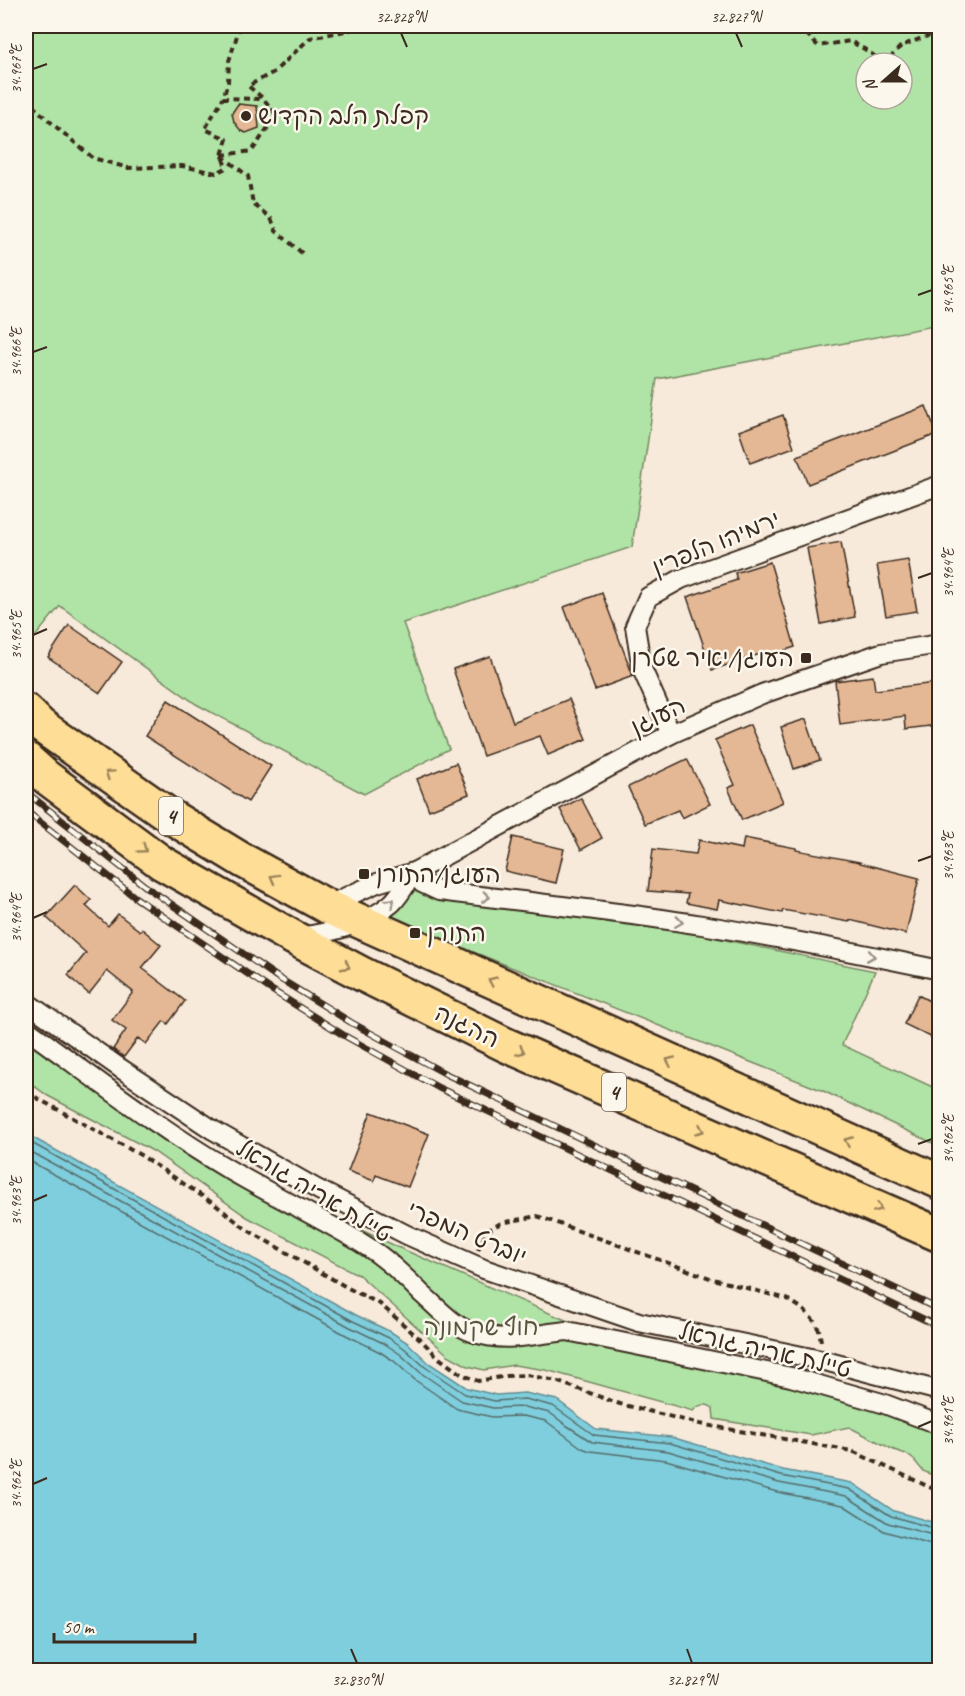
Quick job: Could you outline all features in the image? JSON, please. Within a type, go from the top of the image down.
[{"type":"highway","name":"ההגנה","points":[[26,711],[40,725],[173,818],[242,860],[326,906],[939,1182]]},
{"type":"highway","name":"ההגנה","points":[[26,759],[46,777],[162,863],[362,974],[506,1045],[939,1235]]},
{"type":"street","name":"ירמיהו הלפרין","points":[[671,734],[642,669],[635,626],[648,597],[681,579],[939,485]]},
{"type":"street","name":"העוגן","points":[[326,906],[377,882],[414,872],[671,734],[762,694],[882,653],[939,644]]},
{"type":"street","name":"העוגן","points":[[294,938],[328,932],[360,922],[379,912],[392,903],[414,872]]},
{"type":"street","points":[[414,872],[422,883],[439,891],[701,925],[939,970]]},
{"type":"street","name":"יוברט המפרי","points":[[26,1002],[213,1130],[327,1194],[407,1235],[473,1264],[639,1322],[821,1360],[939,1391]]},
{"type":"street","name":"טיילת אריה גוראל","points":[[26,1029],[147,1118],[227,1168],[364,1245],[394,1267],[444,1315],[460,1327],[491,1337],[508,1338],[567,1330],[791,1377],[882,1403],[939,1425]]},
{"type":"path","points":[[26,97],[33,106],[93,158],[128,168],[182,166],[216,173],[226,168],[222,155],[227,138],[205,129],[223,98],[228,82],[229,61],[240,26]]},
{"type":"path","points":[[222,155],[252,151],[269,126],[274,113],[264,99],[248,86],[274,72],[310,38],[359,26]]},
{"type":"path","points":[[799,26],[818,46],[850,41],[880,60],[891,57],[901,46],[939,30]]},
{"type":"path","points":[[223,98],[264,99]]},
{"type":"path","points":[[222,155],[248,176],[253,204],[272,219],[276,231],[302,253]]},
{"type":"path","points":[[473,1264],[487,1231],[501,1223],[537,1216],[713,1279],[787,1299],[803,1309],[814,1321],[822,1341],[821,1360]]},
{"type":"green space","points":[[26,26],[939,26],[939,325],[657,379],[632,547],[403,623],[449,749],[364,794],[196,704],[60,606],[26,648]]},
{"type":"green space","points":[[414,881],[692,933],[875,971],[842,1045],[939,1090],[939,1146],[821,1090],[385,917]]},
{"type":"green space","name":"חוף שקמונה","points":[[26,1023],[213,1153],[301,1202],[570,1322],[939,1418],[939,1478],[923,1471],[906,1454],[849,1427],[811,1435],[714,1419],[713,1408],[708,1405],[700,1406],[693,1411],[546,1370],[514,1365],[484,1370],[468,1366],[448,1355],[359,1275],[247,1217],[153,1151],[48,1096],[26,1080]]},
{"type":"water","points":[[26,1134],[391,1332],[408,1343],[429,1363],[467,1388],[496,1395],[525,1393],[557,1400],[596,1429],[671,1437],[783,1470],[852,1483],[894,1511],[939,1524],[939,1670],[26,1670]]},
{"type":"building","name":"קפלת הלב הקדוש","points":[[238,104],[257,106],[259,128],[246,133],[241,131],[234,122],[232,113]]},
{"type":"building","points":[[926,406],[937,434],[808,484],[797,456]]},
{"type":"building","points":[[783,415],[794,447],[750,463],[739,431]]},
{"type":"building","points":[[841,542],[855,617],[821,624],[807,548]]},
{"type":"building","points":[[908,560],[917,611],[886,616],[877,565]]},
{"type":"building","points":[[770,562],[795,647],[761,658],[760,654],[712,670],[687,597],[737,580],[735,573]]},
{"type":"building","points":[[602,593],[633,676],[595,690],[564,607]]},
{"type":"building","points":[[69,625],[122,662],[100,693],[48,657]]},
{"type":"building","points":[[490,656],[513,722],[569,699],[586,739],[548,755],[540,736],[483,756],[453,669]]},
{"type":"building","points":[[873,676],[875,690],[936,683],[939,725],[906,729],[905,716],[840,725],[835,681]]},
{"type":"building","points":[[168,700],[271,766],[248,802],[145,736]]},
{"type":"building","points":[[806,719],[820,760],[794,769],[781,727]]},
{"type":"building","points":[[750,725],[783,802],[742,820],[728,788],[735,785],[715,740]]},
{"type":"building","points":[[687,759],[710,804],[682,818],[678,810],[645,824],[628,787]]},
{"type":"building","points":[[456,763],[469,794],[429,810],[417,779]]},
{"type":"building","points":[[581,798],[602,838],[581,850],[560,809]]},
{"type":"building","points":[[513,837],[564,849],[556,883],[505,871]]},
{"type":"building","points":[[744,838],[860,862],[919,878],[906,934],[850,920],[849,922],[783,910],[782,913],[719,900],[717,909],[686,903],[688,894],[648,891],[653,849],[696,854],[699,840],[742,849]]},
{"type":"building","points":[[75,885],[91,900],[86,906],[108,926],[118,914],[140,931],[142,929],[161,945],[142,968],[185,1001],[168,1024],[164,1021],[146,1044],[138,1038],[124,1057],[113,1049],[126,1030],[112,1020],[133,992],[107,971],[89,994],[75,982],[68,975],[86,953],[46,917]]},
{"type":"building","points":[[918,995],[939,1006],[939,1041],[904,1024]]},
{"type":"building","points":[[371,1112],[429,1134],[408,1187],[376,1175],[374,1181],[348,1171]]},
{"type":"railway","points":[[26,792],[145,886],[277,977],[352,1023],[446,1074],[940,1310]]},
{"type":"railway","points":[[26,811],[136,898],[270,989],[345,1036],[439,1088],[940,1327]]},
{"type":"place","name":"קפלת הלב הקדוש","points":[[246,116]]},
{"type":"place","name":"העוגן/יאיר שטרן","points":[[806,658]]},
{"type":"place","name":"העוגן/התורן","points":[[364,874]]},
{"type":"place","name":"התורן","points":[[415,933]]}]
